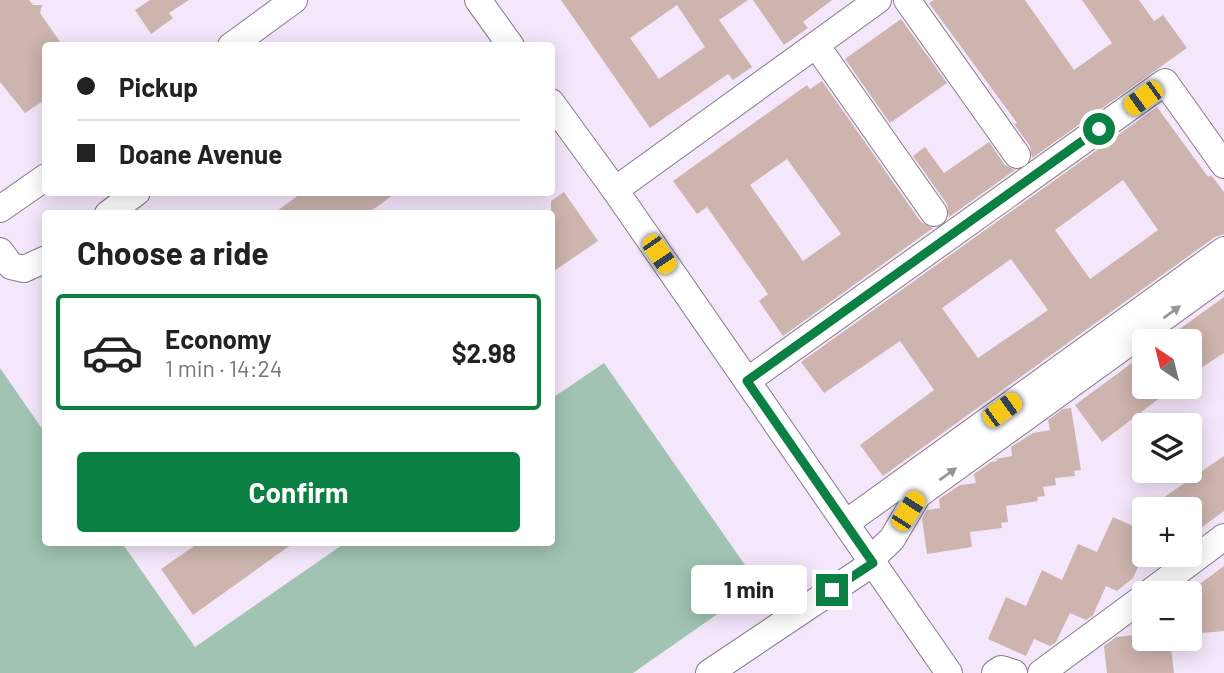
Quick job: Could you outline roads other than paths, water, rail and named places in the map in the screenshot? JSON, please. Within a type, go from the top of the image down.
[{"type":"street","points":[[478,0],[508,42]]},
{"type":"street","points":[[615,190],[878,0]]},
{"type":"street","points":[[907,0],[1017,155]]},
{"type":"street","points":[[236,42],[292,1]]},
{"type":"street","points":[[816,45],[934,214]]},
{"type":"street","points":[[747,381],[1165,82],[1224,165]]},
{"type":"street","points":[[555,108],[949,673]]},
{"type":"street","points":[[4,198],[42,179]]},
{"type":"street","points":[[113,210],[132,196]]},
{"type":"street","points":[[846,523],[1224,250]]},
{"type":"street","points":[[0,251],[11,266],[24,269],[42,261]]},
{"type":"street","points":[[709,673],[872,561],[892,539],[918,495],[1224,274]]},
{"type":"street","points":[[1165,581],[1224,537]]},
{"type":"street","points":[[1041,673],[1132,606]]},
{"type":"street","points":[[995,673],[1001,669],[1014,673]]}]
